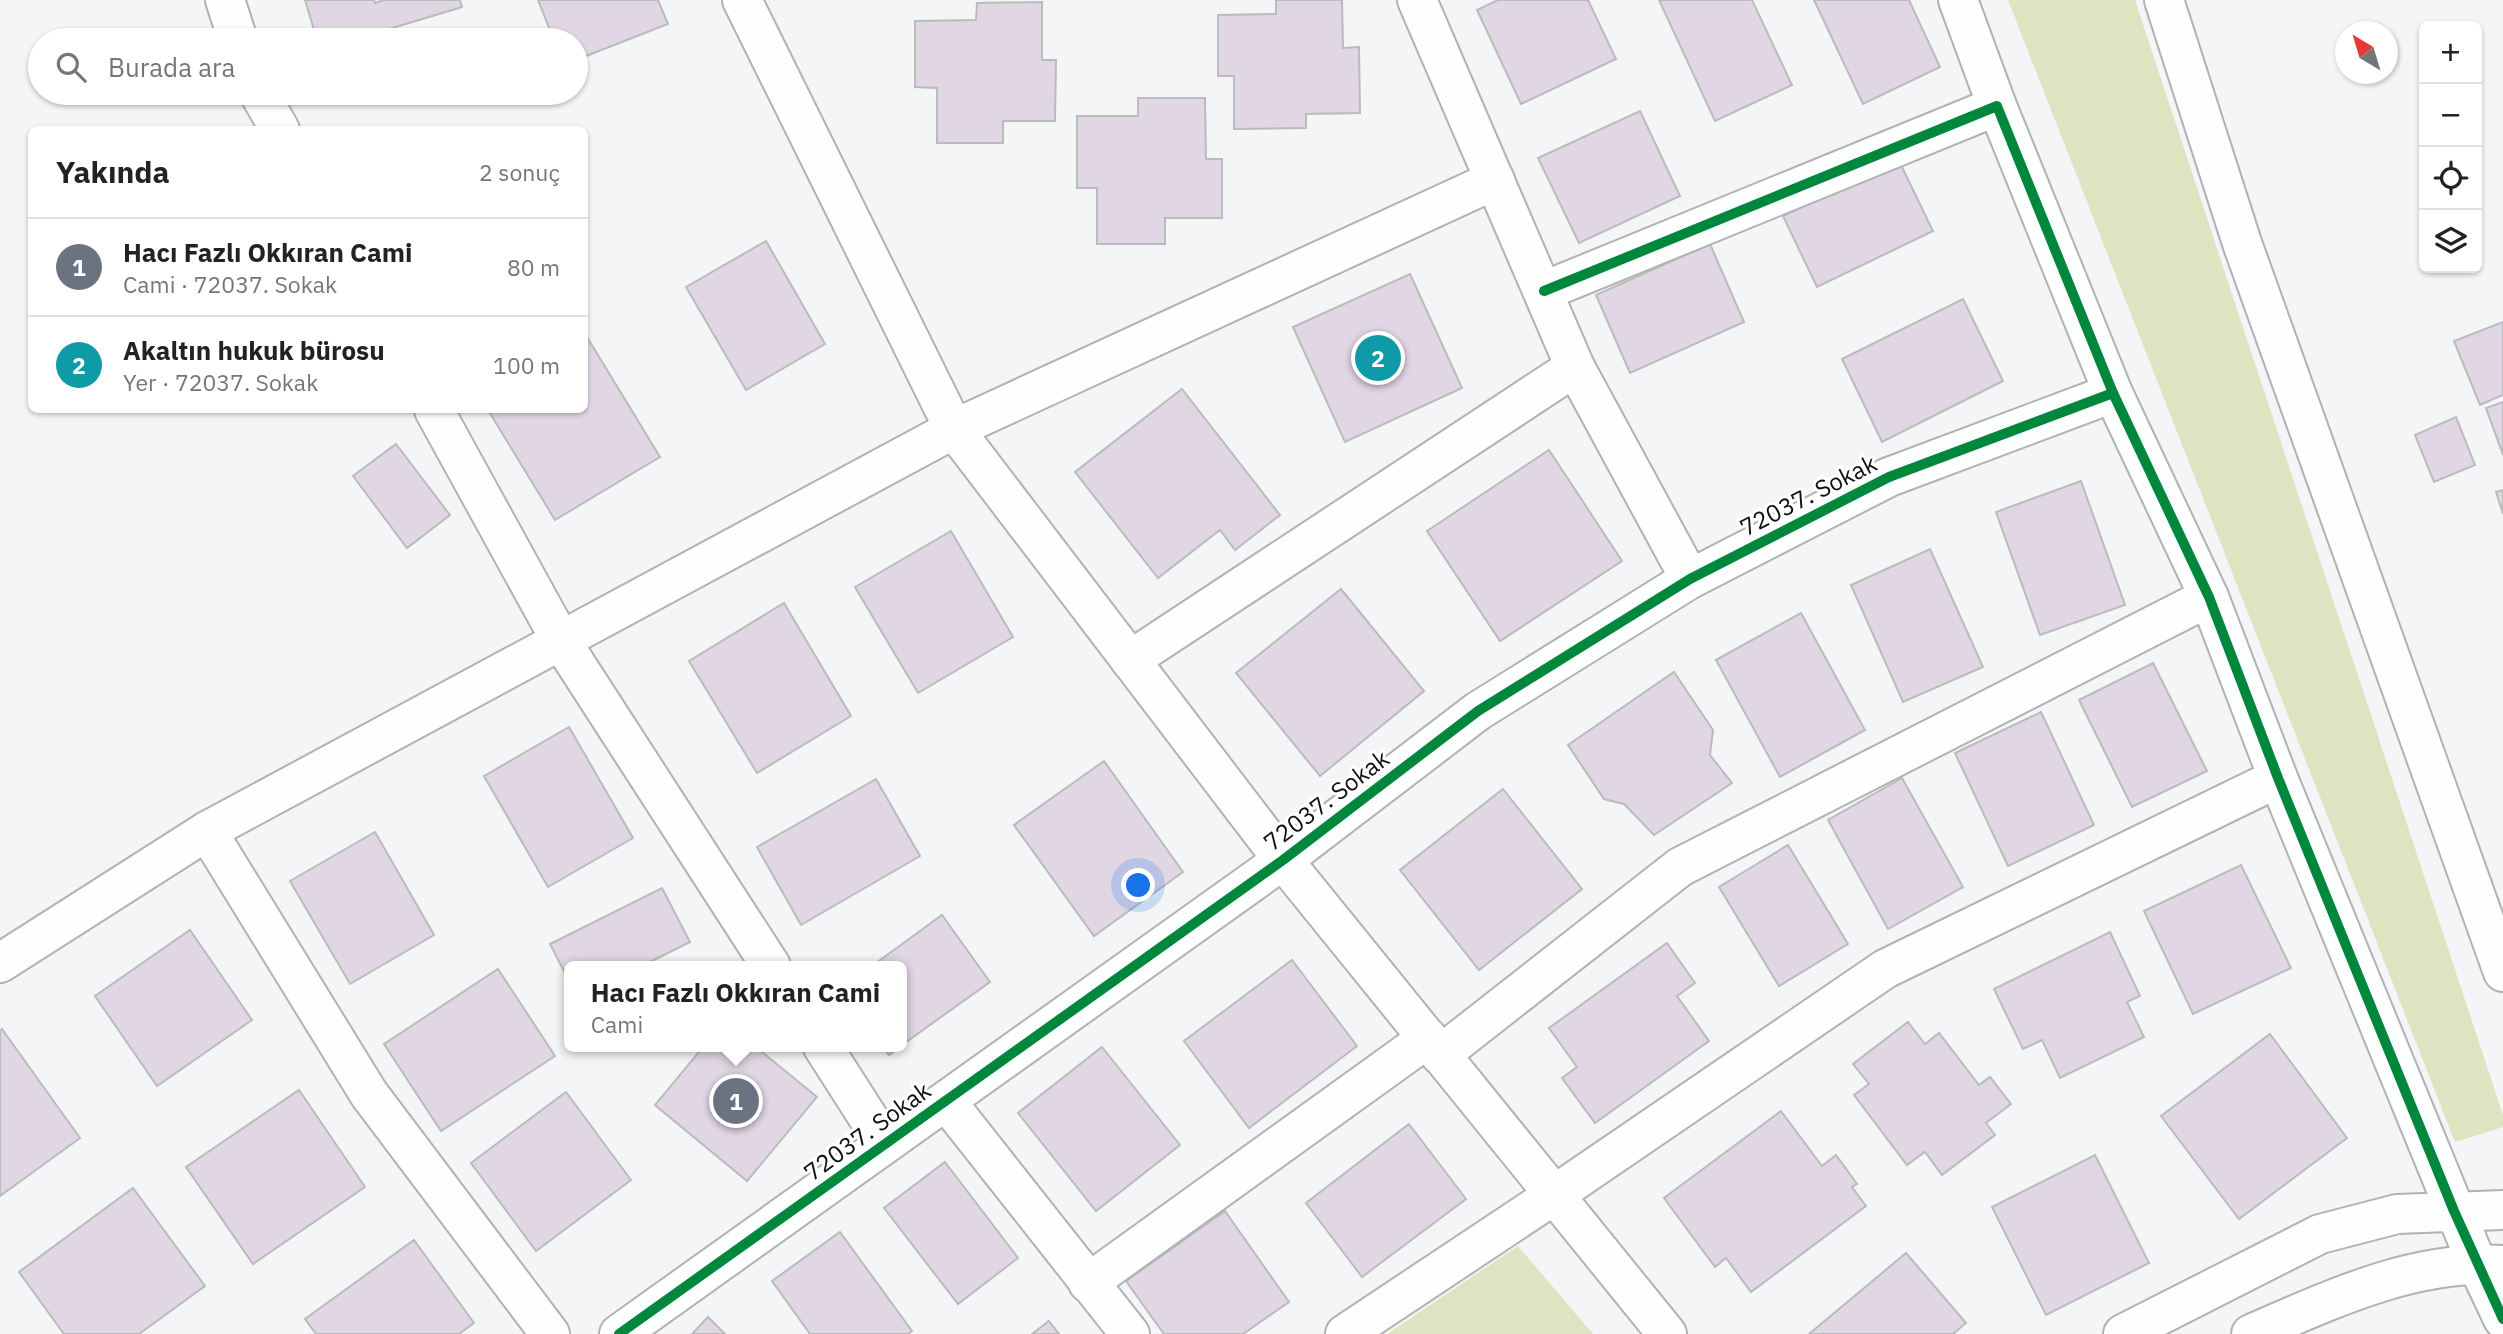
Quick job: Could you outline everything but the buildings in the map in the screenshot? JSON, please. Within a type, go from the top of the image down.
[{"type":"street","points":[[225,0],[234,28]]},
{"type":"street","points":[[742,0],[954,429],[1283,860],[1667,1334]]},
{"type":"street","points":[[1417,0],[1575,367],[1690,579]]},
{"type":"street","points":[[1958,0],[1997,106],[2113,393],[2209,597],[2278,778],[2454,1212],[2490,1265],[2503,1319]]},
{"type":"street","points":[[2164,0],[2242,243],[2503,972]]},
{"type":"street","points":[[266,105],[278,126]]},
{"type":"street","points":[[1544,291],[1997,106]]},
{"type":"street","points":[[0,963],[207,831],[954,429],[1494,180]]},
{"type":"street","points":[[1130,660],[1575,367]]},
{"type":"street","name":"72037. Sokak","points":[[619,1334],[1283,860],[1478,711],[1690,579],[1889,477],[2113,393]]},
{"type":"street","points":[[435,413],[561,641],[768,961]]},
{"type":"street","points":[[1088,1283],[1434,1047],[1680,867],[2209,597]]},
{"type":"street","points":[[1345,1334],[1885,969],[2278,778]]},
{"type":"street","points":[[207,831],[369,1094],[550,1334]]},
{"type":"street","points":[[826,1052],[885,1144]]},
{"type":"street","points":[[946,1101],[1130,1334]]},
{"type":"street","points":[[2123,1334],[2320,1234],[2397,1214],[2503,1210]]},
{"type":"street","points":[[2251,1334],[2343,1294],[2406,1273],[2490,1265]]},
{"type":"green space","points":[[2008,0],[2135,0],[2503,1115],[2503,1127],[2455,1142]]},
{"type":"green space","points":[[1518,1246],[1593,1334],[1387,1334]]},
{"type":"cycle path","points":[[1544,291],[1997,106],[2113,393],[2209,597],[2278,778],[2454,1211],[2503,1319]]},
{"type":"cycle path","points":[[619,1334],[1283,860],[1478,711],[1690,579],[1889,477],[2113,393]]},
{"type":"place","name":"Akaltın hukuk bürosu","points":[[1378,358]]},
{"type":"place","name":"Hacı Fazlı Okkıran Cami","points":[[736,1101]]}]
